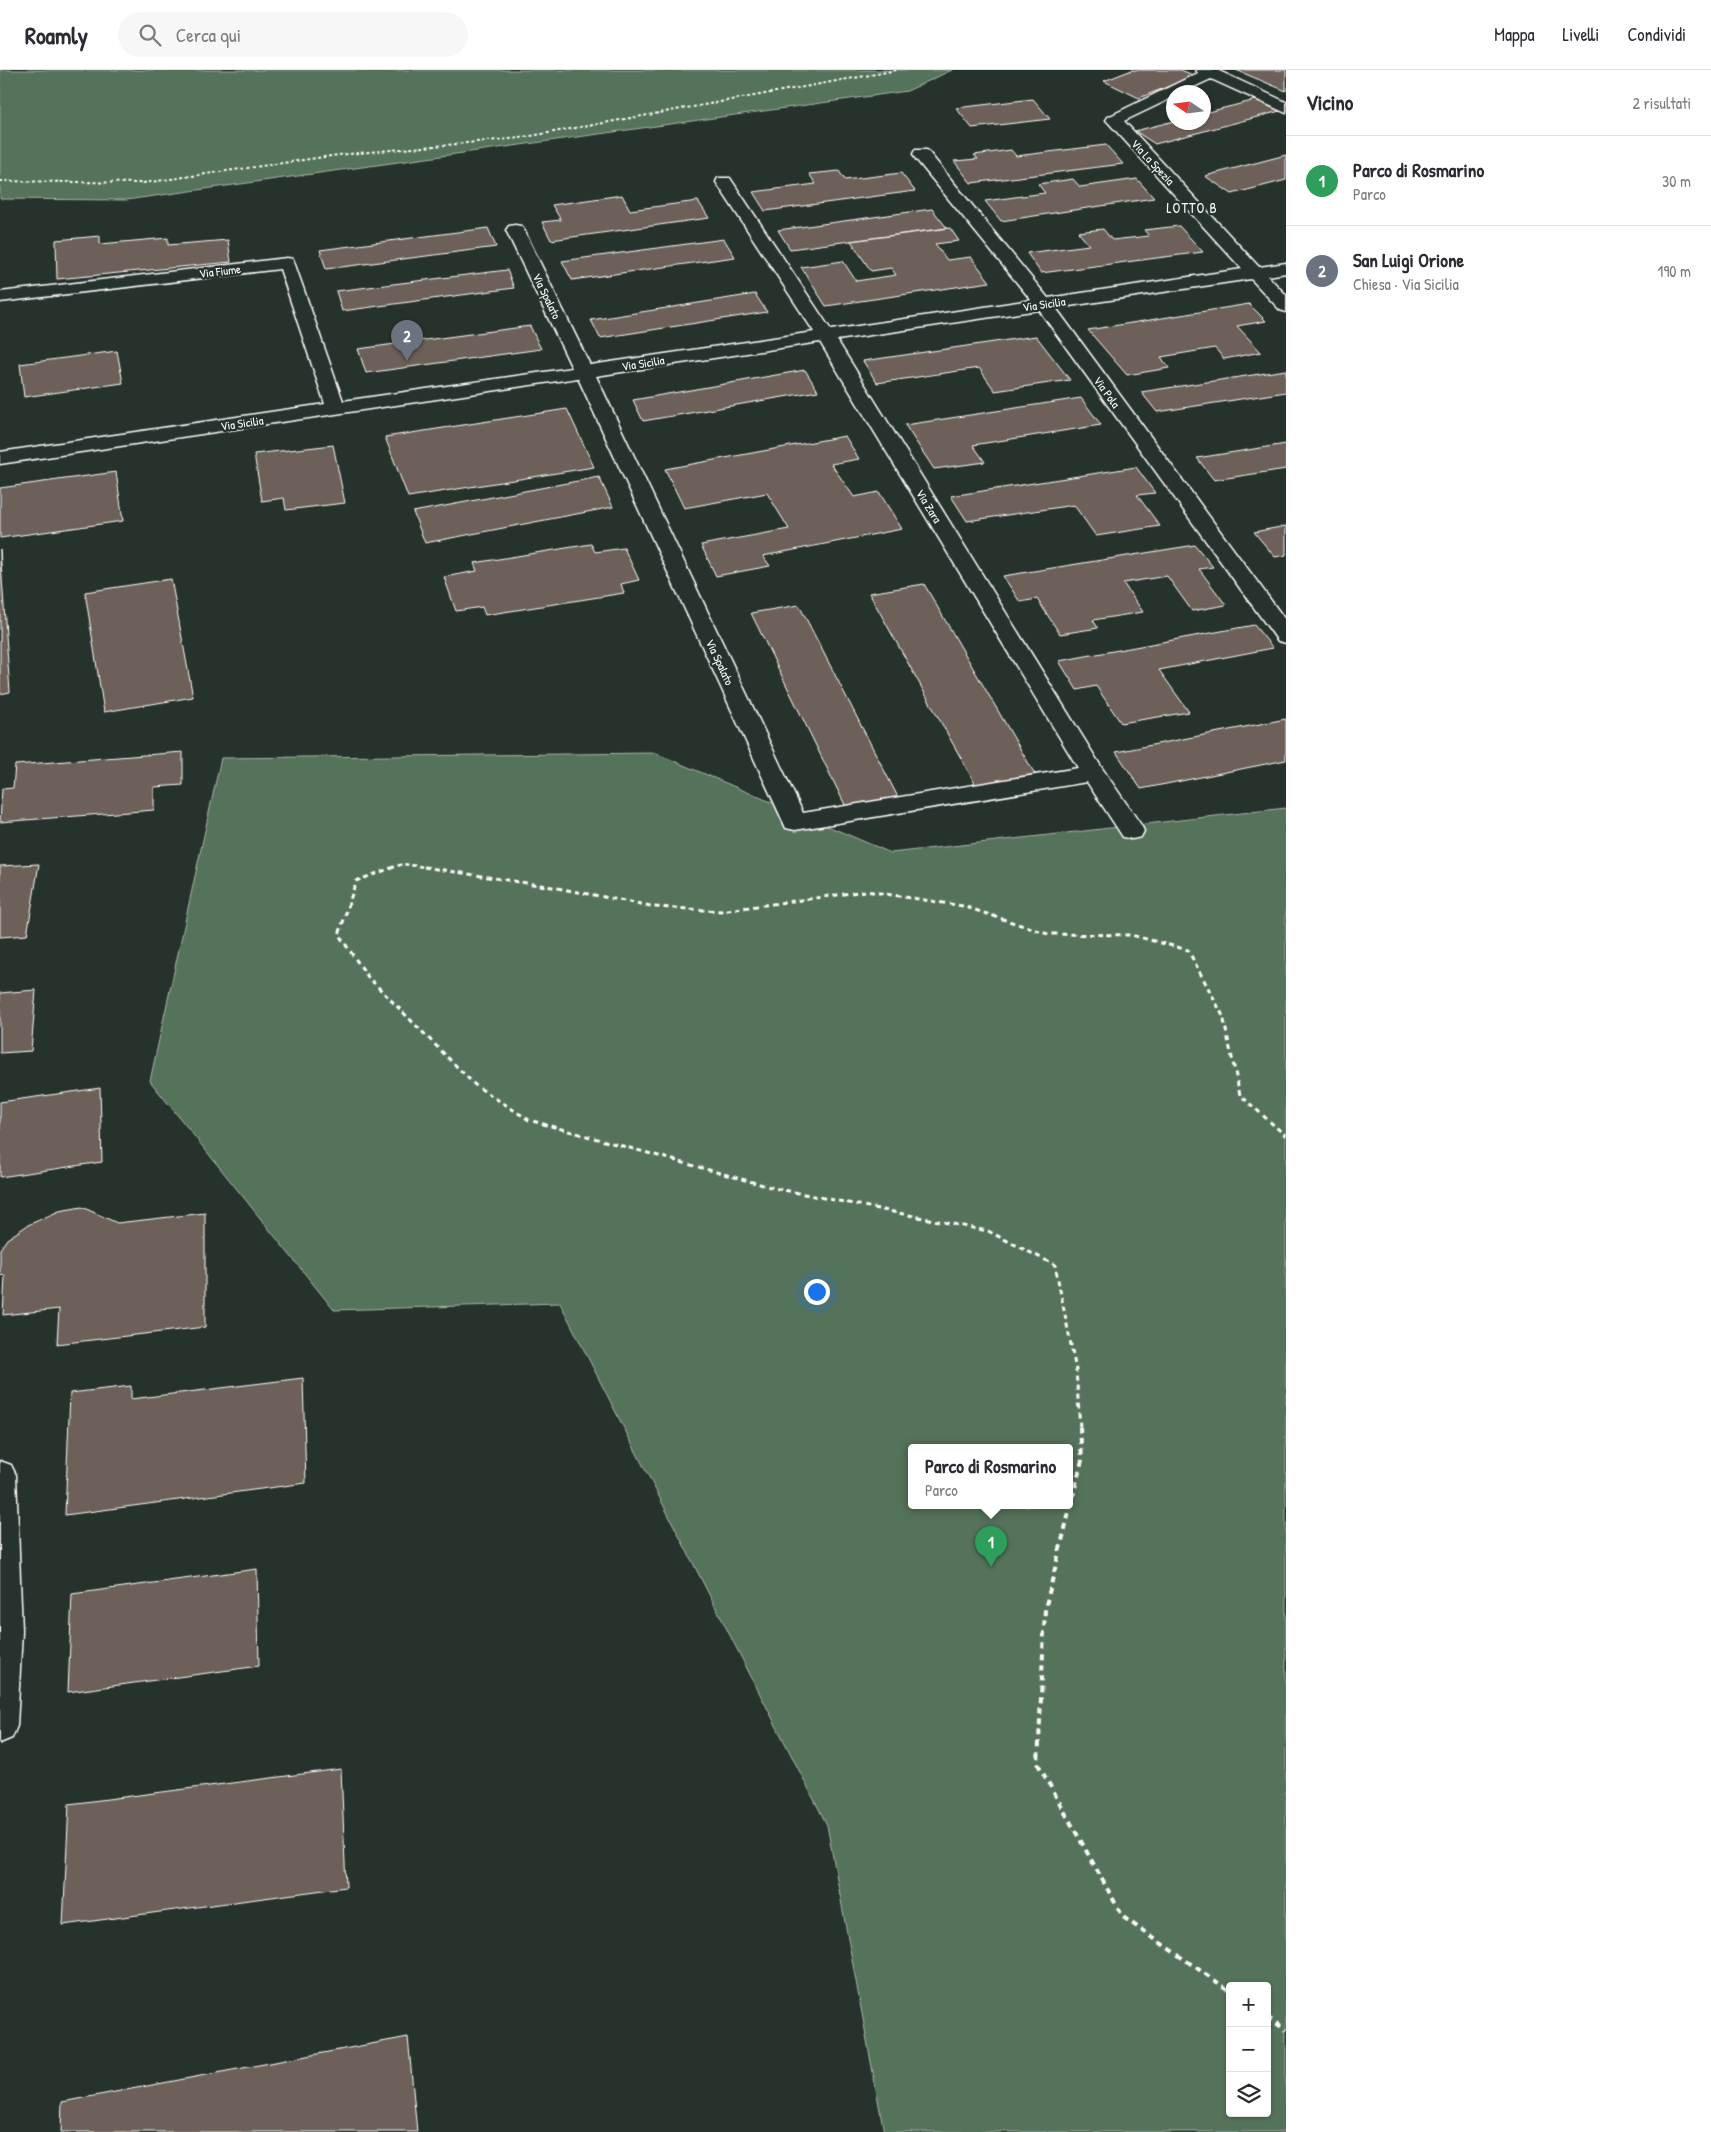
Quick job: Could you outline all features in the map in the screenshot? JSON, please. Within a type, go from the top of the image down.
[{"type":"street","points":[[1208,72],[1286,108]]},
{"type":"street","name":"Via La Spezia","points":[[1208,72],[1114,120],[1286,306]]},
{"type":"street","name":"Via Pola","points":[[921,154],[1043,304],[1286,636]]},
{"type":"street","name":"Via Zara","points":[[724,182],[824,335],[1093,773],[1132,830]]},
{"type":"street","name":"Via Spalato","points":[[515,230],[584,371],[795,822],[1093,773]]},
{"type":"street","name":"Via Fiume","points":[[0,297],[288,263],[336,409]]},
{"type":"street","name":"Via Sicilia","points":[[0,458],[1286,268]]},
{"type":"street","points":[[0,1475],[5,1631],[0,1726]]},
{"type":"path","points":[[0,181],[143,183],[338,155],[520,138],[898,70]]},
{"type":"path","points":[[1073,1496],[1082,1460],[1076,1370],[1055,1265],[988,1231],[774,1188],[529,1120],[475,1085],[368,977],[339,935],[356,881],[402,864],[552,887],[656,907],[721,911],[866,891],[963,906],[1048,934],[1131,935],[1188,950],[1223,1016],[1240,1095],[1286,1136]]},
{"type":"path","points":[[1070,1509],[1045,1609],[1038,1764],[1123,1917],[1226,1988]]},
{"type":"path","points":[[1271,2020],[1286,2030]]},
{"type":"green space","points":[[0,70],[952,70],[907,91],[126,200],[0,199]]},
{"type":"green space","points":[[655,753],[891,853],[1286,808],[1286,2132],[884,2132],[827,1825],[560,1303],[334,1310],[150,1081],[221,758]]},
{"type":"building","points":[[1132,70],[1181,70],[1195,76],[1172,85],[1166,85],[1166,87],[1139,98],[1104,81]]},
{"type":"building","points":[[1236,70],[1286,70],[1286,91]]},
{"type":"building","points":[[1033,99],[1050,119],[972,128],[956,108]]},
{"type":"building","points":[[1260,99],[1280,111],[1211,129],[1211,111]]},
{"type":"building","points":[[1166,123],[1166,130],[1208,130],[1155,144],[1135,131]]},
{"type":"building","points":[[1106,145],[1123,164],[971,183],[954,161],[978,159],[974,155],[1011,150],[1016,156]]},
{"type":"building","points":[[1286,155],[1286,180],[1232,194],[1205,176]]},
{"type":"building","points":[[839,171],[845,180],[901,173],[915,191],[765,211],[753,192],[816,184],[809,174]]},
{"type":"building","points":[[1073,179],[1080,187],[1137,179],[1154,198],[1001,221],[985,201],[1045,193],[1038,184]]},
{"type":"building","points":[[622,195],[630,210],[698,201],[709,218],[551,240],[542,222],[561,220],[552,205]]},
{"type":"building","points":[[932,209],[947,228],[790,249],[778,230]]},
{"type":"building","points":[[1179,226],[1203,252],[1041,273],[1027,253],[1089,245],[1078,232],[1103,229],[1112,240],[1149,236],[1144,230]]},
{"type":"building","points":[[488,228],[496,247],[326,269],[320,250]]},
{"type":"building","points":[[950,228],[959,241],[935,244],[947,260],[971,257],[990,282],[826,306],[801,267],[843,261],[856,281],[896,275],[891,268],[871,271],[851,241]]},
{"type":"building","points":[[100,236],[100,244],[168,238],[168,245],[228,240],[231,262],[57,279],[56,240]]},
{"type":"building","points":[[724,239],[735,257],[572,280],[562,261]]},
{"type":"building","points":[[507,270],[514,288],[342,311],[336,291]]},
{"type":"building","points":[[755,294],[767,312],[600,338],[591,320]]},
{"type":"building","points":[[1249,304],[1266,321],[1237,326],[1261,352],[1224,359],[1215,348],[1161,357],[1169,368],[1127,375],[1088,330]]},
{"type":"building","points":[[530,326],[541,349],[366,373],[358,349]]},
{"type":"building","points":[[1036,336],[1070,380],[995,391],[979,368],[877,383],[863,361]]},
{"type":"building","points":[[117,351],[123,383],[24,397],[20,364]]},
{"type":"building","points":[[805,370],[818,391],[643,421],[633,400]]},
{"type":"building","points":[[1286,370],[1286,392],[1157,412],[1141,392]]},
{"type":"building","points":[[1081,398],[1101,425],[973,445],[985,462],[934,469],[905,425]]},
{"type":"building","points":[[567,409],[594,467],[408,497],[385,437]]},
{"type":"building","points":[[845,436],[859,459],[831,464],[854,497],[879,492],[902,529],[763,556],[770,566],[716,576],[701,545],[789,529],[767,493],[684,508],[665,469]]},
{"type":"building","points":[[1286,444],[1286,469],[1214,480],[1197,458]]},
{"type":"building","points":[[333,445],[345,503],[286,510],[284,498],[262,501],[254,454]]},
{"type":"building","points":[[1136,467],[1155,493],[1137,495],[1160,526],[1096,536],[1074,505],[967,521],[951,496]]},
{"type":"building","points":[[116,472],[123,521],[0,538],[0,488]]},
{"type":"building","points":[[599,477],[613,507],[425,543],[413,512]]},
{"type":"building","points":[[1286,526],[1286,555],[1275,557],[1254,532]]},
{"type":"building","points":[[591,544],[595,552],[624,548],[639,580],[621,584],[624,593],[485,615],[482,607],[456,611],[444,577],[477,571],[474,563]]},
{"type":"building","points":[[1195,545],[1213,567],[1199,569],[1226,605],[1192,611],[1167,576],[1123,583],[1143,612],[1093,620],[1098,628],[1060,634],[1037,599],[1020,602],[1003,576]]},
{"type":"building","points":[[0,549],[10,692],[0,694]]},
{"type":"building","points":[[171,579],[193,697],[104,712],[85,592]]},
{"type":"building","points":[[924,584],[1036,776],[977,787],[869,593]]},
{"type":"building","points":[[799,605],[900,801],[848,811],[751,613]]},
{"type":"building","points":[[1254,625],[1273,648],[1159,670],[1189,712],[1121,723],[1096,686],[1077,690],[1059,661]]},
{"type":"building","points":[[1286,719],[1286,760],[1141,789],[1116,752]]},
{"type":"building","points":[[183,752],[183,785],[154,787],[154,810],[0,822],[2,789],[13,788],[15,765]]},
{"type":"building","points":[[39,864],[27,935],[0,937],[0,866]]},
{"type":"building","points":[[36,990],[31,1051],[0,1053],[0,993]]},
{"type":"building","points":[[100,1088],[102,1162],[0,1177],[0,1102]]},
{"type":"building","points":[[82,1207],[117,1223],[205,1213],[205,1327],[57,1344],[59,1309],[3,1315],[5,1276],[0,1275],[0,1249],[7,1239],[28,1225],[59,1211]]},
{"type":"building","points":[[303,1378],[306,1483],[65,1515],[70,1393],[131,1386],[131,1399]]},
{"type":"building","points":[[257,1569],[259,1666],[68,1692],[72,1594]]},
{"type":"building","points":[[341,1769],[346,1887],[63,1925],[69,1804]]},
{"type":"building","points":[[408,2037],[417,2132],[61,2132],[62,2102]]},
{"type":"place","name":"San Luigi Orione","points":[[407,361]]},
{"type":"place","name":"Parco di Rosmarino","points":[[991,1567]]},
{"type":"district","name":"LOTTO B","points":[[1192,207]]}]
